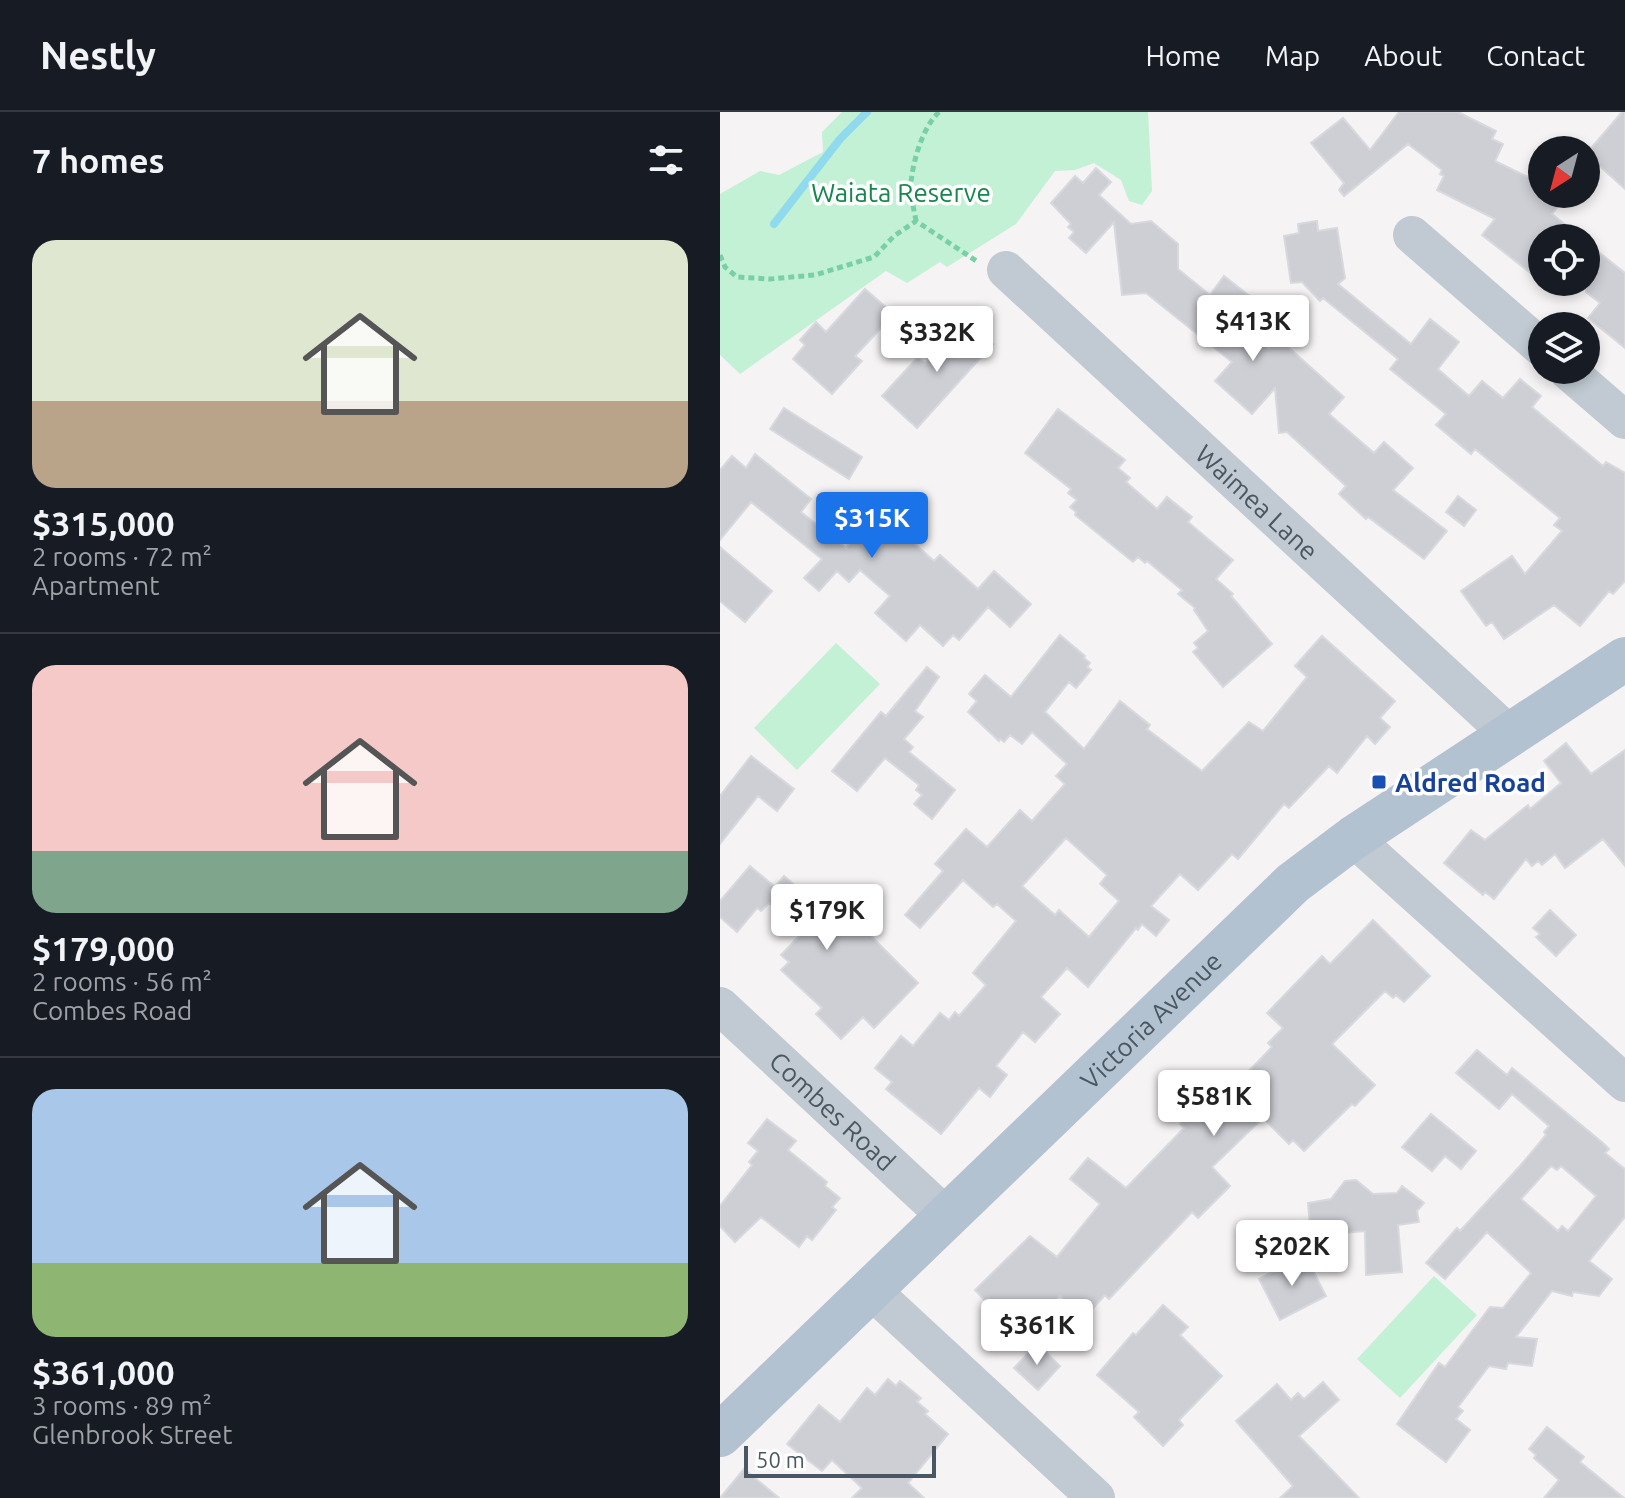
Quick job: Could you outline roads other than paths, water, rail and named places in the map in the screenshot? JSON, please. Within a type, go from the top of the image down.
[{"type":"main road","name":"Victoria Avenue","points":[[720,1435],[1293,883],[1353,838],[1625,659]]},
{"type":"street","points":[[1412,235],[1528,336]]},
{"type":"street","name":"Waimea Lane","points":[[1006,270],[1510,735]]},
{"type":"street","points":[[1583,384],[1625,420]]},
{"type":"street","points":[[1353,838],[1625,1083]]},
{"type":"street","name":"Combes Road","points":[[720,1006],[947,1217]]},
{"type":"street","points":[[871,1290],[1096,1498]]},
{"type":"waterway","points":[[774,224],[840,139],[867,112]]},
{"type":"place","name":"Aldred Road","points":[[1379,782]]},
{"type":"park label","name":"Waiata Reserve","points":[[901,192]]}]
